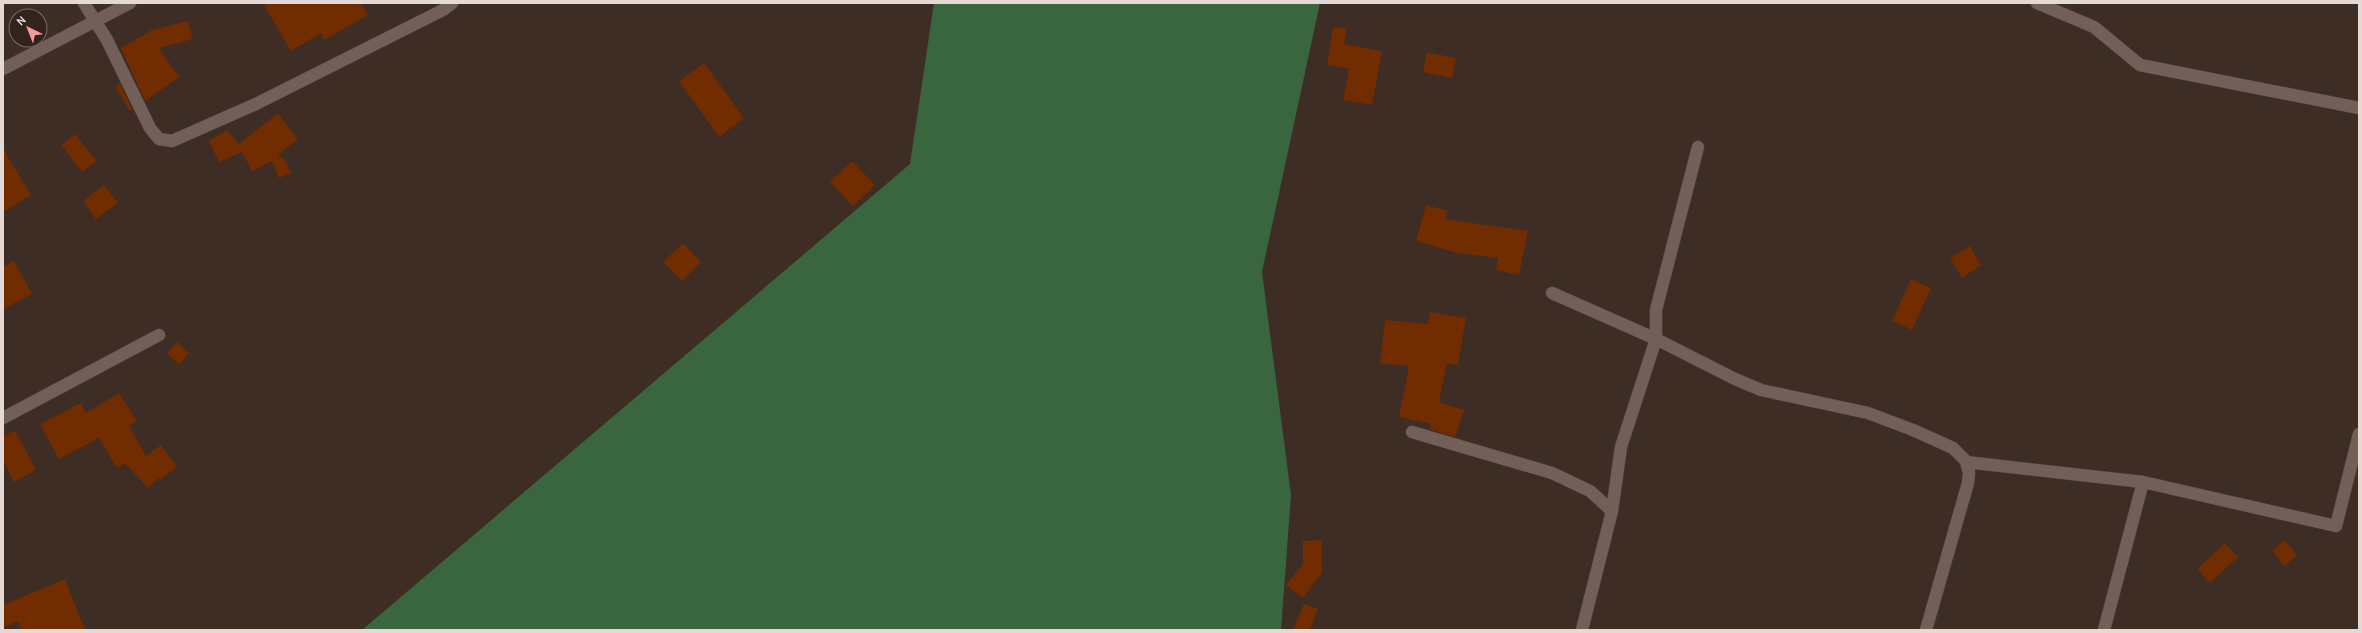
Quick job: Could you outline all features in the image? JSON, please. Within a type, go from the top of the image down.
[{"type":"street","points":[[84,3],[132,87],[150,128],[159,139],[172,141],[256,104],[443,10],[452,3]]},
{"type":"street","points":[[3,69],[130,3]]},
{"type":"street","points":[[2037,3],[2094,27],[2140,65],[2359,108]]},
{"type":"street","points":[[1582,630],[1612,511],[1622,447],[1656,339],[1656,310],[1698,147]]},
{"type":"street","points":[[1552,293],[1656,339],[1735,379],[1761,390],[1868,413],[1913,430],[1953,448],[1966,462],[1969,473],[1968,483],[1926,630]]},
{"type":"street","points":[[3,418],[159,335]]},
{"type":"street","points":[[1412,432],[1552,473],[1590,492],[1612,511]]},
{"type":"street","points":[[1966,462],[2143,482],[2336,526],[2359,434]]},
{"type":"street","points":[[2104,630],[2143,482]]},
{"type":"green space","points":[[934,3],[1320,3],[1262,272],[1291,495],[1281,630],[362,630],[910,164]]},
{"type":"building","points":[[263,3],[361,3],[368,15],[324,40],[321,33],[291,51]]},
{"type":"building","points":[[188,21],[193,39],[159,48],[179,77],[145,101],[121,48],[152,30]]},
{"type":"building","points":[[1333,27],[1347,29],[1344,44],[1382,51],[1372,105],[1343,100],[1349,69],[1327,65]]},
{"type":"building","points":[[1427,52],[1456,58],[1452,78],[1423,72]]},
{"type":"building","points":[[704,63],[744,118],[719,137],[679,81]]},
{"type":"building","points":[[120,83],[132,109],[130,111],[115,86]]},
{"type":"building","points":[[278,113],[298,139],[278,155],[284,159],[291,173],[279,178],[272,161],[252,171],[242,152],[219,162],[209,141],[227,130],[239,144]]},
{"type":"building","points":[[75,134],[97,161],[82,172],[61,145]]},
{"type":"building","points":[[3,149],[31,195],[3,212]]},
{"type":"building","points":[[852,161],[875,185],[853,206],[830,182]]},
{"type":"building","points":[[104,185],[118,203],[96,219],[83,201]]},
{"type":"building","points":[[1426,205],[1448,211],[1445,219],[1528,231],[1519,275],[1496,270],[1498,258],[1457,253],[1416,241]]},
{"type":"building","points":[[683,243],[701,262],[682,281],[663,262]]},
{"type":"building","points":[[1970,246],[1981,265],[1962,278],[1950,258]]},
{"type":"building","points":[[14,261],[32,294],[3,309],[3,267]]},
{"type":"building","points":[[1911,279],[1931,288],[1912,330],[1892,321]]},
{"type":"building","points":[[1430,312],[1466,318],[1458,365],[1447,363],[1439,402],[1464,410],[1455,437],[1430,429],[1431,424],[1399,417],[1409,366],[1380,363],[1385,320],[1428,324]]},
{"type":"building","points":[[177,342],[189,353],[179,365],[167,353]]},
{"type":"building","points":[[119,393],[137,421],[129,426],[146,456],[161,445],[177,467],[160,480],[159,478],[148,488],[125,463],[117,468],[99,438],[59,459],[40,424],[81,403],[86,413]]},
{"type":"building","points":[[11,432],[16,432],[36,470],[14,482],[3,460],[3,437]]},
{"type":"building","points":[[1322,540],[1322,573],[1303,598],[1286,585],[1303,564],[1303,541]]},
{"type":"building","points":[[2285,540],[2297,556],[2284,566],[2272,550]]},
{"type":"building","points":[[2225,543],[2238,557],[2210,583],[2197,569]]},
{"type":"building","points":[[65,579],[85,630],[22,630],[18,621],[3,628],[3,605]]},
{"type":"building","points":[[1304,604],[1318,609],[1310,630],[1293,630]]}]
